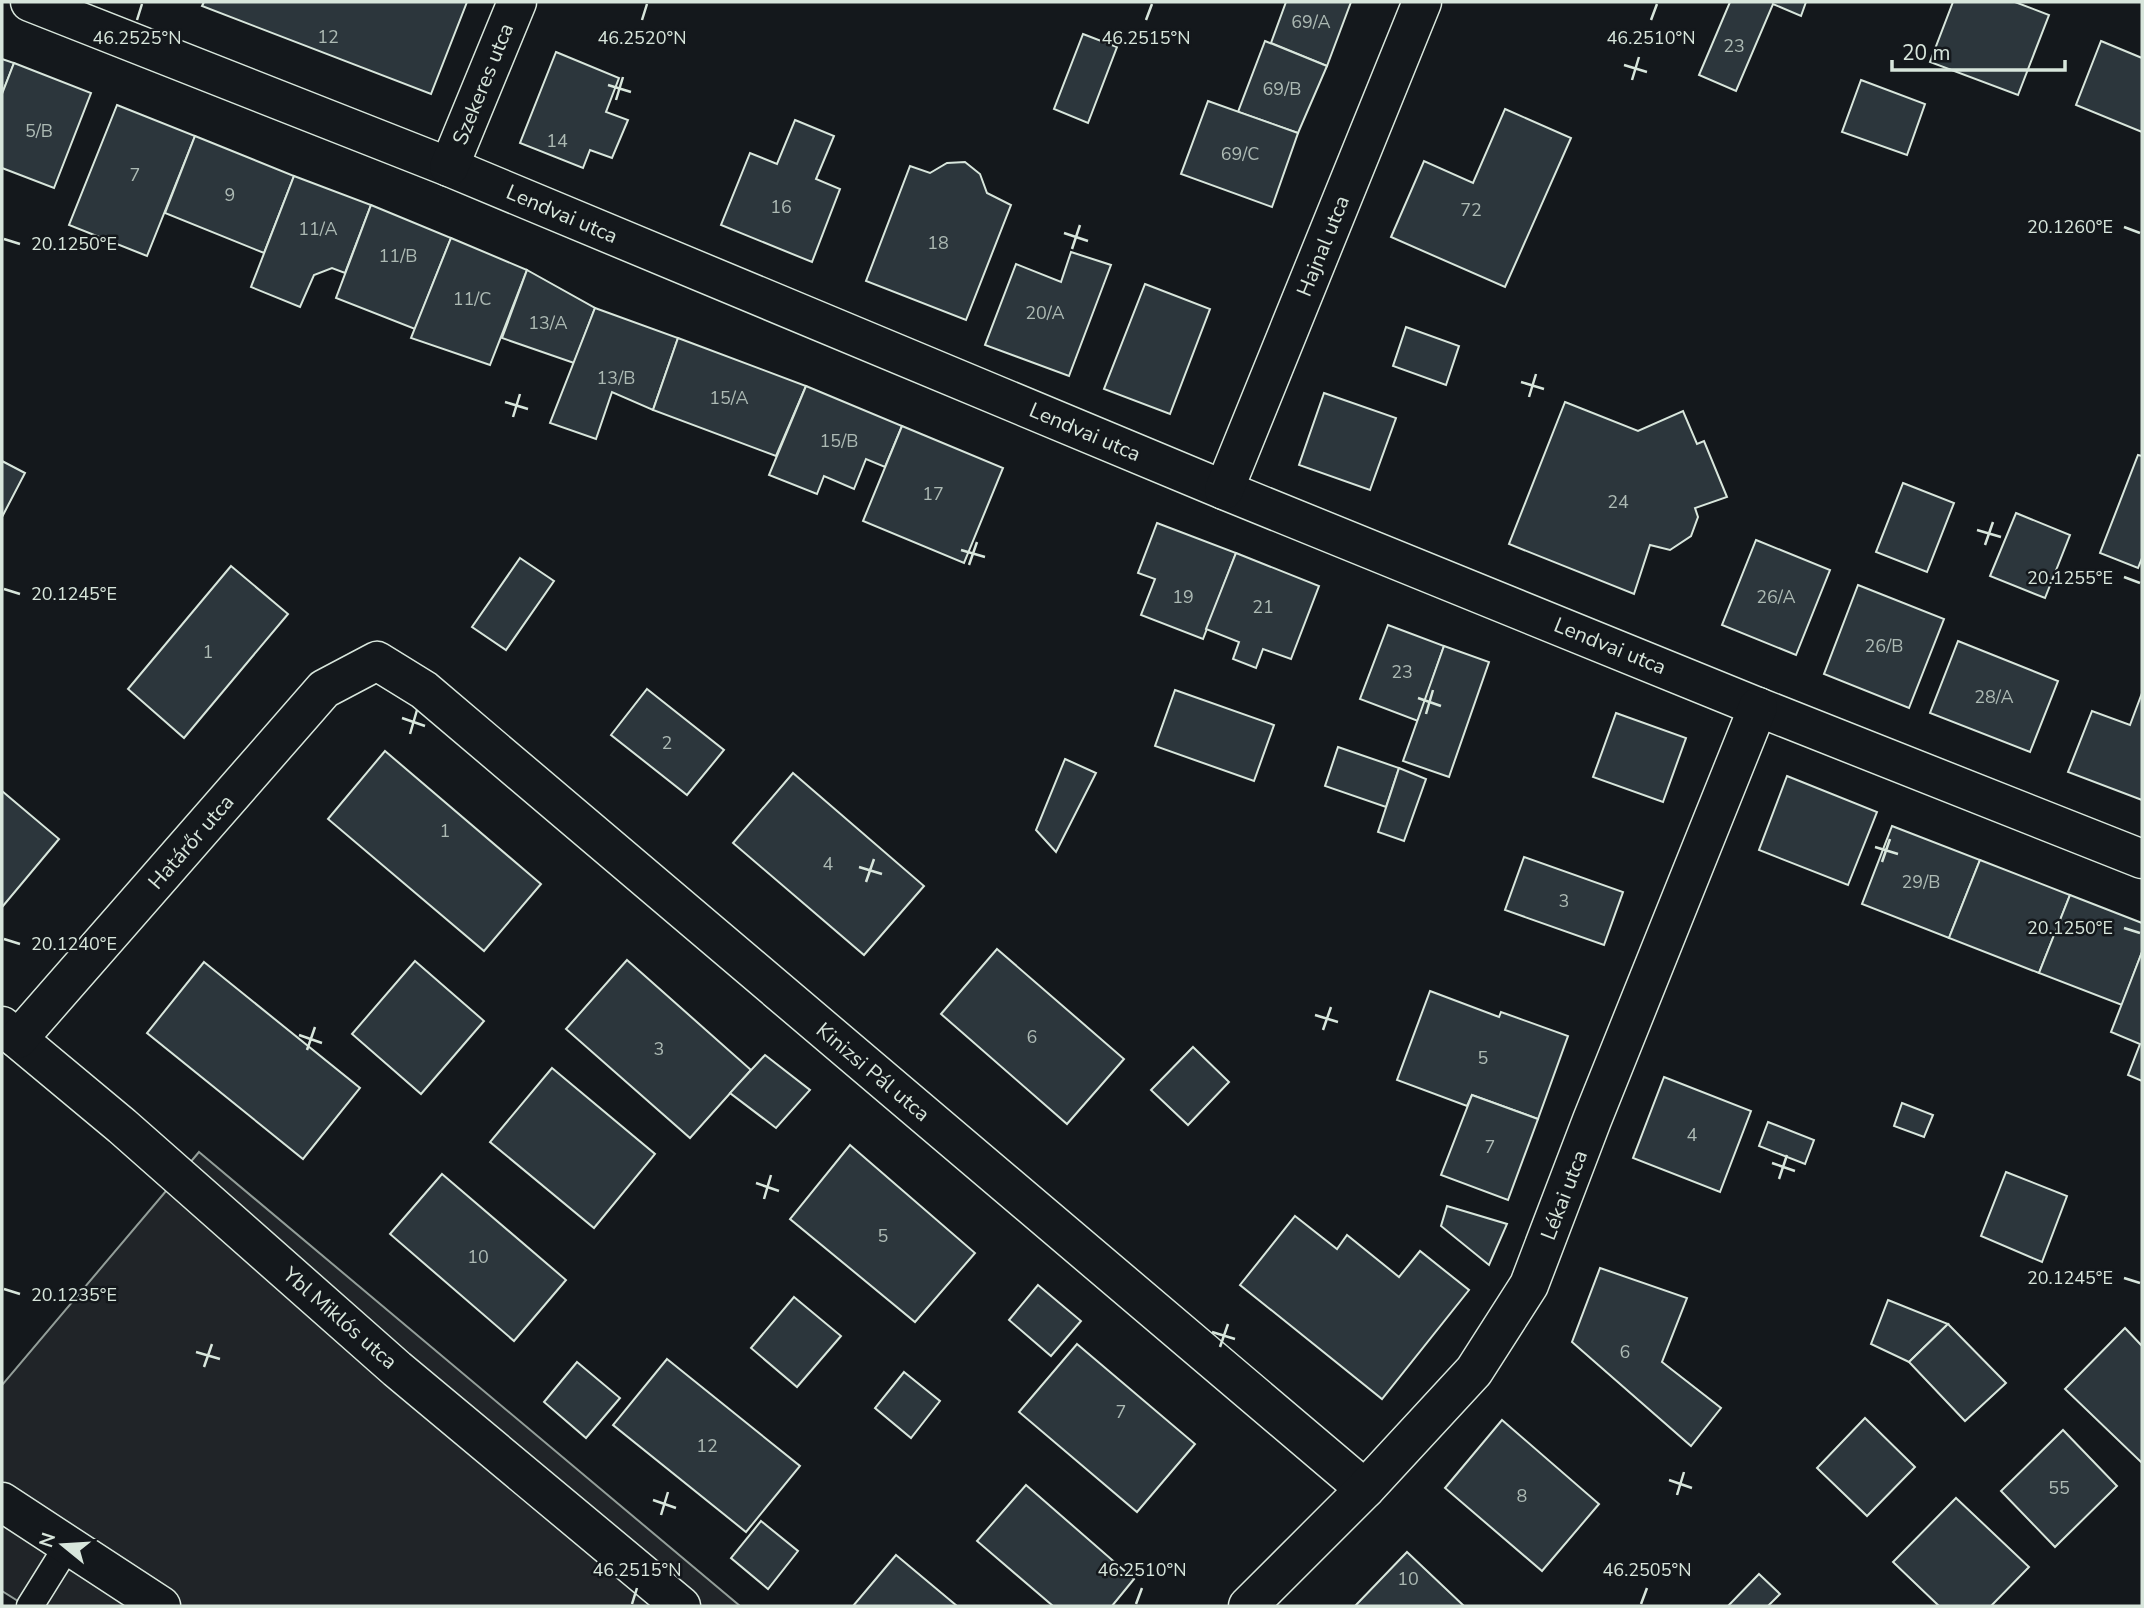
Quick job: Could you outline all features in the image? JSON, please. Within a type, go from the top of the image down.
[{"type":"street","name":"Lendvai utca","points":[[30,2],[449,167],[1224,490],[2142,859]]},
{"type":"street","name":"Szekeres utca","points":[[449,167],[517,2]]},
{"type":"street","name":"Hajnal utca","points":[[1224,490],[1422,2]]},
{"type":"street","name":"Határőr utca","points":[[10,1033],[324,689],[377,661]]},
{"type":"street","name":"Kinizsi Pál utca","points":[[377,661],[424,690],[1365,1489]]},
{"type":"street","name":"Lékai utca","points":[[1248,1606],[1365,1489],[1474,1371],[1529,1285],[1758,706]]},
{"type":"street","name":"Ybl Miklós utca","points":[[10,1033],[122,1126],[397,1369],[681,1606]]},
{"type":"street","points":[[2,1502],[161,1606]]},
{"type":"lane","points":[[30,1606],[68,1545]]},
{"type":"shaded area","points":[[199,1152],[740,1606],[26,1606],[2,1591],[2,1385]]},
{"type":"building","points":[[204,2],[467,2],[431,94],[202,6]]},
{"type":"building","points":[[1286,2],[1351,2],[1327,66],[1271,43]]},
{"type":"building","points":[[1730,2],[1806,2],[1801,16],[1773,4],[1736,91],[1699,75]]},
{"type":"building","points":[[1953,2],[2015,2],[2049,15],[2018,95],[1930,62]]},
{"type":"building","points":[[1083,34],[1117,47],[1088,123],[1054,109]]},
{"type":"building","points":[[1265,41],[1327,66],[1298,133],[1238,112]]},
{"type":"building","points":[[2101,41],[2142,58],[2142,132],[2076,105]]},
{"type":"building","points":[[556,52],[619,78],[606,112],[628,120],[612,158],[590,150],[583,168],[520,143]]},
{"type":"building","points":[[2,59],[14,63],[2,94]]},
{"type":"building","points":[[14,63],[91,93],[54,188],[2,168],[2,94]]},
{"type":"building","points":[[1861,80],[1925,104],[1907,155],[1842,132]]},
{"type":"building","points":[[1208,101],[1298,133],[1272,207],[1181,174]]},
{"type":"building","points":[[117,105],[195,136],[147,256],[69,225]]},
{"type":"building","points":[[1505,109],[1571,138],[1505,287],[1391,237],[1424,161],[1473,183]]},
{"type":"building","points":[[795,120],[834,136],[816,179],[840,189],[812,262],[721,225],[750,153],[777,164]]},
{"type":"building","points":[[195,136],[294,176],[264,253],[165,213]]},
{"type":"building","points":[[965,162],[980,174],[987,193],[1011,205],[966,320],[866,281],[910,166],[930,173],[947,163]]},
{"type":"building","points":[[294,176],[371,205],[345,273],[332,268],[314,275],[300,307],[251,287]]},
{"type":"building","points":[[371,205],[451,238],[415,329],[336,298]]},
{"type":"building","points":[[451,238],[527,270],[490,365],[411,338]]},
{"type":"building","points":[[1071,252],[1111,265],[1069,376],[985,345],[1016,264],[1061,282]]},
{"type":"building","points":[[527,270],[595,308],[574,363],[502,338]]},
{"type":"building","points":[[1145,284],[1210,309],[1170,414],[1104,389]]},
{"type":"building","points":[[595,308],[678,338],[653,410],[612,392],[596,439],[550,423]]},
{"type":"building","points":[[1406,327],[1459,346],[1446,385],[1393,366]]},
{"type":"building","points":[[678,338],[806,386],[776,456],[653,410]]},
{"type":"building","points":[[806,386],[902,426],[885,467],[866,459],[854,489],[824,476],[817,494],[769,475]]},
{"type":"building","points":[[1324,393],[1396,418],[1370,490],[1299,465]]},
{"type":"building","points":[[1565,402],[1638,431],[1683,411],[1697,444],[1704,441],[1727,497],[1695,508],[1698,517],[1691,536],[1670,550],[1650,545],[1634,594],[1509,544]]},
{"type":"building","points":[[902,426],[1003,468],[964,563],[863,521]]},
{"type":"building","points":[[2138,455],[2142,456],[2142,558],[2138,568],[2100,553]]},
{"type":"building","points":[[2,461],[25,473],[2,517]]},
{"type":"building","points":[[1903,483],[1954,503],[1927,572],[1876,552]]},
{"type":"building","points":[[2016,513],[2070,535],[2045,598],[1990,576]]},
{"type":"building","points":[[1157,523],[1236,553],[1203,639],[1141,615],[1155,579],[1138,573]]},
{"type":"building","points":[[1756,540],[1830,570],[1796,655],[1722,625]]},
{"type":"building","points":[[1236,553],[1319,586],[1291,659],[1263,649],[1256,668],[1233,659],[1239,642],[1206,629]]},
{"type":"building","points":[[520,558],[554,581],[506,650],[472,627]]},
{"type":"building","points":[[231,566],[288,614],[184,738],[128,689]]},
{"type":"building","points":[[1858,585],[1944,619],[1909,708],[1824,674]]},
{"type":"building","points":[[1388,625],[1444,646],[1418,721],[1360,699]]},
{"type":"building","points":[[1958,641],[2058,681],[2030,752],[1930,713]]},
{"type":"building","points":[[1444,646],[1489,662],[1449,777],[1403,761]]},
{"type":"building","points":[[647,689],[724,750],[687,795],[611,735]]},
{"type":"building","points":[[1175,690],[1274,725],[1254,781],[1155,746]]},
{"type":"building","points":[[2142,693],[2142,800],[2068,772],[2092,711],[2130,725]]},
{"type":"building","points":[[1616,713],[1686,738],[1663,802],[1593,777]]},
{"type":"building","points":[[1338,747],[1399,768],[1386,807],[1325,786]]},
{"type":"building","points":[[385,751],[541,884],[484,951],[328,819]]},
{"type":"building","points":[[1065,759],[1096,773],[1056,852],[1036,830]]},
{"type":"building","points":[[1399,768],[1426,779],[1404,841],[1378,832]]},
{"type":"building","points":[[793,773],[924,886],[864,955],[733,843]]},
{"type":"building","points":[[1787,776],[1877,812],[1848,885],[1759,850]]},
{"type":"building","points":[[2,791],[59,839],[3,906],[2,905]]},
{"type":"building","points":[[1892,826],[1980,860],[1949,938],[1862,904]]},
{"type":"building","points":[[1524,857],[1623,892],[1604,945],[1505,910]]},
{"type":"building","points":[[1980,860],[2070,895],[2039,973],[1949,938]]},
{"type":"building","points":[[2070,895],[2142,923],[2142,952],[2122,1005],[2039,973]]},
{"type":"building","points":[[997,949],[1124,1059],[1067,1124],[941,1014]]},
{"type":"building","points":[[2142,952],[2142,1081],[2128,1075],[2140,1044],[2111,1032]]},
{"type":"building","points":[[627,960],[751,1070],[690,1138],[566,1029]]},
{"type":"building","points":[[415,961],[484,1021],[421,1094],[352,1034]]},
{"type":"building","points":[[204,962],[360,1088],[303,1159],[147,1033]]},
{"type":"building","points":[[1430,991],[1499,1017],[1501,1012],[1568,1036],[1538,1119],[1472,1095],[1467,1106],[1397,1080]]},
{"type":"building","points":[[1193,1047],[1229,1082],[1188,1125],[1151,1090]]},
{"type":"building","points":[[765,1055],[810,1090],[776,1128],[730,1093]]},
{"type":"building","points":[[552,1068],[655,1154],[594,1228],[490,1142]]},
{"type":"building","points":[[1664,1077],[1751,1111],[1720,1192],[1633,1158]]},
{"type":"building","points":[[1472,1095],[1538,1119],[1508,1200],[1441,1175]]},
{"type":"building","points":[[1902,1103],[1933,1115],[1924,1137],[1894,1126]]},
{"type":"building","points":[[1768,1122],[1814,1140],[1805,1164],[1759,1146]]},
{"type":"building","points":[[850,1145],[975,1253],[915,1322],[790,1219]]},
{"type":"building","points":[[2006,1172],[2067,1196],[2042,1262],[1981,1236]]},
{"type":"building","points":[[442,1174],[566,1280],[514,1341],[390,1234]]},
{"type":"building","points":[[1447,1206],[1507,1224],[1489,1265],[1441,1226]]},
{"type":"building","points":[[1295,1216],[1337,1249],[1347,1235],[1399,1277],[1420,1251],[1469,1290],[1382,1399],[1240,1285]]},
{"type":"building","points":[[1600,1268],[1687,1298],[1662,1362],[1721,1408],[1691,1446],[1572,1342]]},
{"type":"building","points":[[1038,1285],[1081,1321],[1051,1356],[1009,1320]]},
{"type":"building","points":[[794,1297],[841,1336],[797,1387],[751,1348]]},
{"type":"building","points":[[1888,1300],[1948,1324],[1909,1362],[1871,1344]]},
{"type":"building","points":[[1948,1324],[2006,1383],[1965,1421],[1909,1362]]},
{"type":"building","points":[[2125,1328],[2142,1346],[2142,1463],[2065,1389]]},
{"type":"building","points":[[1077,1344],[1195,1444],[1137,1512],[1019,1412]]},
{"type":"building","points":[[667,1359],[800,1466],[746,1532],[613,1425]]},
{"type":"building","points":[[577,1362],[620,1398],[586,1438],[544,1402]]},
{"type":"building","points":[[904,1372],[940,1401],[911,1438],[875,1408]]},
{"type":"building","points":[[1865,1418],[1915,1467],[1867,1516],[1817,1468]]},
{"type":"building","points":[[1502,1420],[1599,1504],[1542,1571],[1445,1488]]},
{"type":"building","points":[[2063,1430],[2117,1486],[2055,1547],[2001,1491]]},
{"type":"building","points":[[1026,1485],[1134,1579],[1112,1606],[1053,1606],[977,1541]]},
{"type":"building","points":[[1956,1498],[2029,1567],[1991,1606],[1939,1606],[1893,1562]]},
{"type":"building","points":[[761,1521],[798,1551],[768,1589],[731,1558]]},
{"type":"building","points":[[1407,1552],[1464,1606],[1355,1606]]},
{"type":"building","points":[[896,1555],[957,1606],[853,1606]]},
{"type":"building","points":[[1759,1574],[1780,1594],[1768,1606],[1728,1606]]}]
